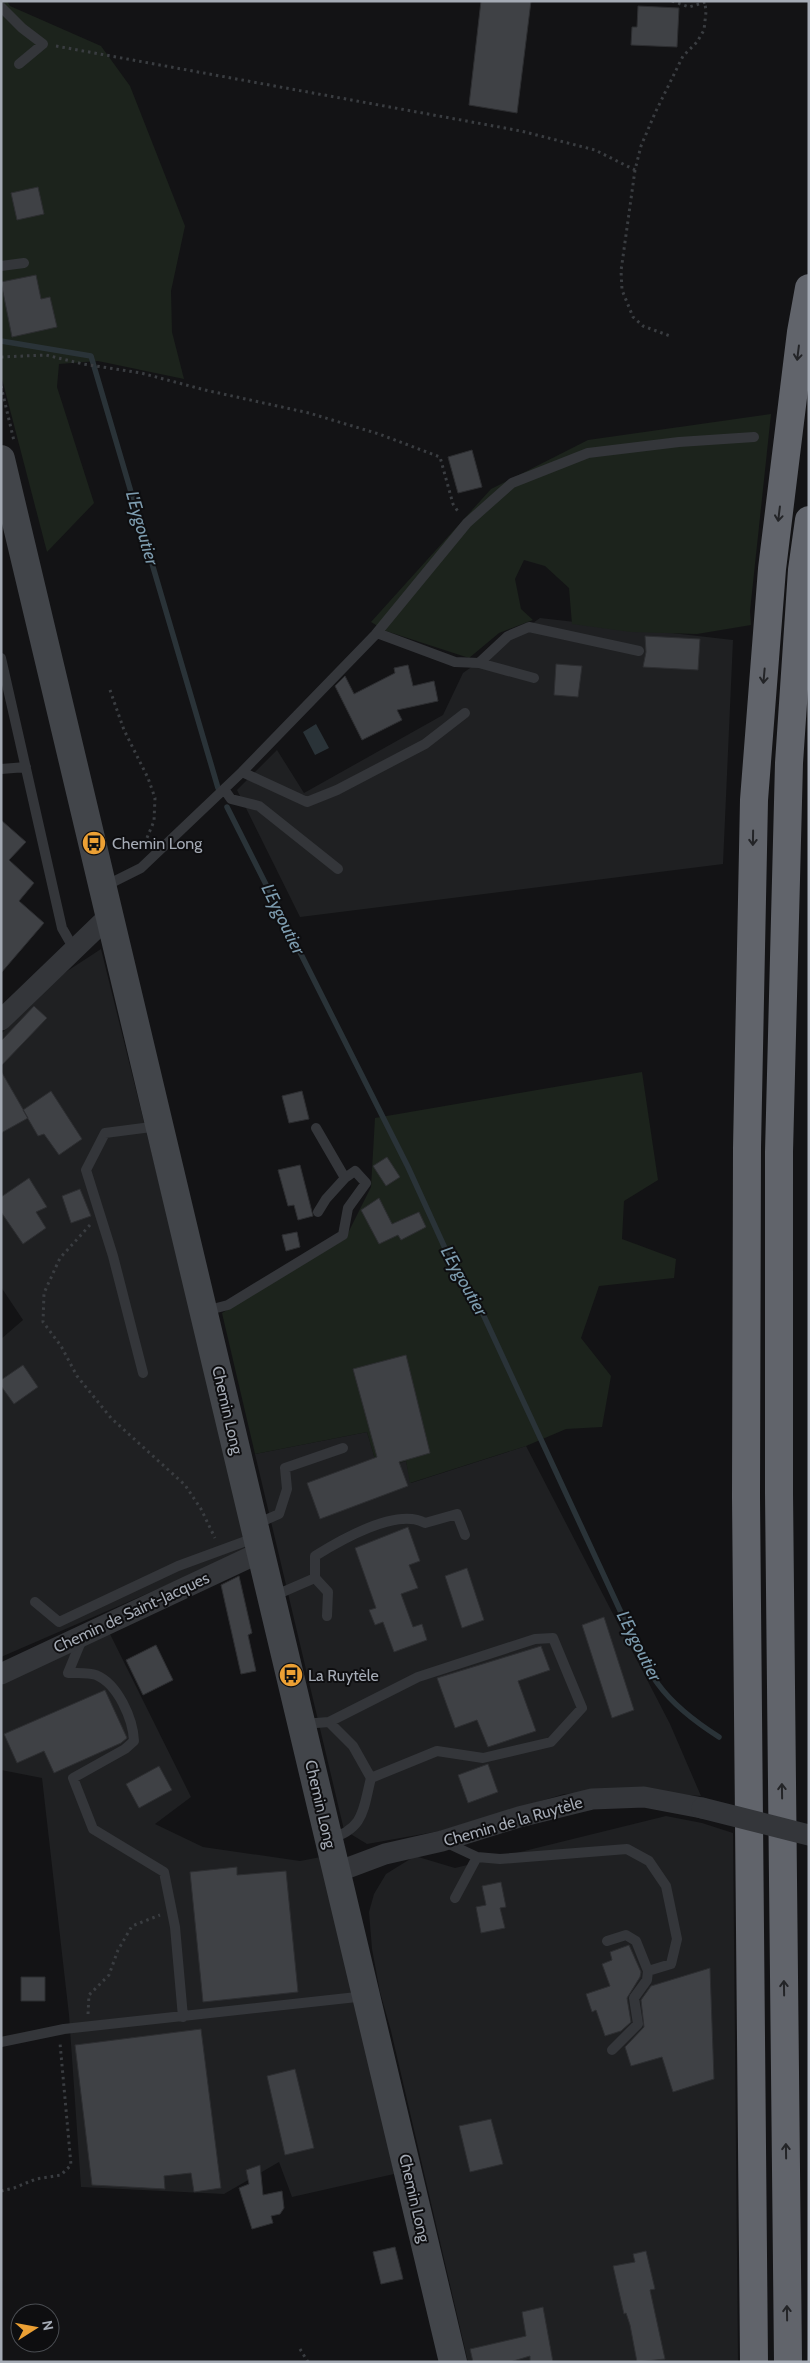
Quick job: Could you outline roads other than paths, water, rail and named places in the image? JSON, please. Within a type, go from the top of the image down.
[{"type":"highway","points":[[754,2362],[746,1497],[746,1148],[754,800],[772,569],[801,332],[809,288]]},
{"type":"highway","points":[[788,2362],[779,1454],[779,1152],[789,763],[802,570],[809,520]]},
{"type":"highway","points":[[784,933],[809,699]]},
{"type":"main road","name":"Chemin Long","points":[[1,459],[271,1593],[316,1724],[330,1839],[337,1872],[453,2362]]},
{"type":"street","points":[[1,1020],[110,915]]},
{"type":"street","name":"Chemin de Saint-Jacques","points":[[1,1674],[84,1633],[258,1537]]},
{"type":"street","name":"Chemin de la Ruytèle","points":[[337,1872],[385,1854],[442,1841],[519,1817],[592,1799],[644,1797],[702,1808],[809,1835]]},
{"type":"lane","points":[[1,7],[22,28],[43,44],[19,64]]},
{"type":"lane","points":[[1,266],[24,262]]},
{"type":"lane","points":[[104,886],[141,868],[242,772],[377,633],[467,523],[512,483],[588,453],[679,442],[754,437]]},
{"type":"lane","points":[[479,663],[508,636],[529,627],[639,651]]},
{"type":"lane","points":[[377,633],[456,662],[479,663],[534,678]]},
{"type":"lane","points":[[1,658],[62,928],[74,949]]},
{"type":"lane","points":[[242,772],[307,802],[337,790],[425,744],[465,714]]},
{"type":"lane","points":[[1,769],[26,767]]},
{"type":"lane","points":[[224,789],[231,798],[259,806],[338,869]]},
{"type":"lane","points":[[144,1373],[86,1170],[104,1133],[160,1126]]},
{"type":"lane","points":[[316,1128],[345,1178]]},
{"type":"lane","points":[[204,1311],[228,1305],[343,1235],[348,1208],[366,1183],[355,1171],[345,1178],[326,1199],[318,1212]]},
{"type":"lane","points":[[35,1602],[59,1622],[178,1566],[258,1537],[279,1514],[287,1489],[285,1468],[342,1448]]},
{"type":"lane","points":[[327,1616],[328,1592],[315,1578],[314,1556],[348,1535],[399,1519],[417,1518],[425,1523],[457,1514],[465,1535]]},
{"type":"lane","points":[[271,1593],[285,1591],[315,1578]]},
{"type":"lane","points":[[84,1633],[68,1673],[95,1674],[109,1684],[124,1706],[134,1729],[134,1741],[125,1749],[73,1778],[93,1829],[164,1872],[172,1910],[183,2017]]},
{"type":"lane","points":[[316,1724],[418,1677],[535,1639],[553,1638],[582,1708],[551,1742],[483,1758],[437,1751],[371,1778]]},
{"type":"lane","points":[[316,1724],[353,1746],[371,1778],[359,1823],[342,1835],[330,1839]]},
{"type":"lane","points":[[442,1841],[477,1857],[500,1859],[627,1849],[649,1861],[666,1886],[677,1940],[671,1964],[648,1971]]},
{"type":"lane","points":[[455,1898],[477,1857]]},
{"type":"lane","points":[[607,1941],[626,1935],[636,1941],[648,1971],[647,1980],[634,1998],[638,2024],[612,2050]]},
{"type":"lane","points":[[1,2042],[60,2030],[367,1996]]},
{"type":"waterway","name":"L'Eygoutier","points":[[1,341],[91,356],[218,788]]},
{"type":"waterway","name":"L'Eygoutier","points":[[227,807],[408,1167],[449,1257],[482,1312],[637,1647],[655,1680],[671,1700],[694,1720],[719,1737]]},
{"type":"place","name":"Chemin Long","points":[[94,843]]},
{"type":"place","name":"La Ruytèle","points":[[291,1675]]}]
